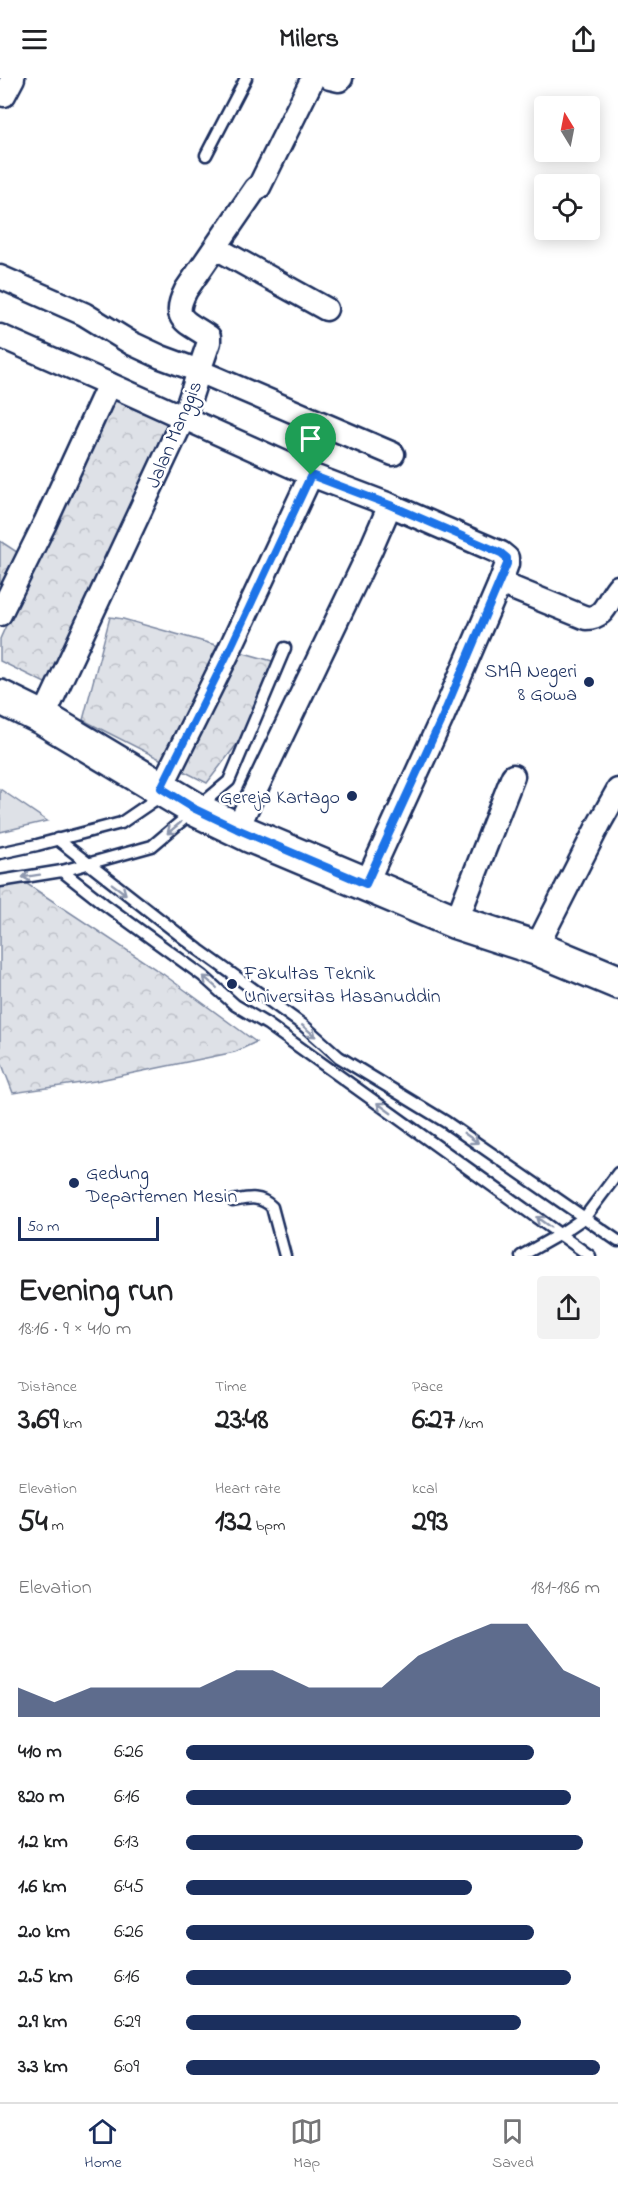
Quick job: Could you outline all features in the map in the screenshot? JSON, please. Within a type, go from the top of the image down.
[{"type":"main road","points":[[0,697],[43,718],[195,809],[237,829],[456,922],[536,948],[618,982]]},
{"type":"street","points":[[313,78],[259,187],[256,188],[186,290],[179,303],[179,312],[184,322],[209,337],[199,371],[393,454]]},
{"type":"street","points":[[216,248],[326,309]]},
{"type":"street","name":"Jalan Manggis","points":[[0,277],[84,314],[151,353],[199,371],[184,417],[43,718]]},
{"type":"street","points":[[0,337],[311,475],[390,505],[501,553],[507,558],[500,583],[366,884]]},
{"type":"street","points":[[0,614],[45,524],[109,384]]},
{"type":"street","points":[[164,790],[311,475]]},
{"type":"street","points":[[237,829],[390,505]]},
{"type":"street","points":[[500,583],[586,618],[595,618],[601,614],[618,586]]},
{"type":"street","points":[[456,922],[513,777]]},
{"type":"street","points":[[536,948],[618,789]]},
{"type":"lane","points":[[206,155],[246,78]]},
{"type":"lane","points":[[0,881],[62,871],[152,846],[229,781],[285,648]]},
{"type":"lane","points":[[0,852],[121,823],[164,790]]},
{"type":"lane","points":[[57,839],[199,950],[303,1025],[339,1057],[446,1122],[618,1241]]},
{"type":"lane","points":[[62,871],[203,976],[235,1005],[267,1024],[590,1256]]},
{"type":"lane","points":[[521,1256],[585,1217],[618,1173]]},
{"type":"lane","points":[[233,1201],[259,1198],[272,1207],[285,1256]]},
{"type":"green space","points":[[108,398],[167,423],[49,685],[0,661],[0,639]]},
{"type":"green space","points":[[0,541],[20,554],[0,595]]},
{"type":"green space","points":[[110,617],[283,664],[250,727],[207,783],[83,720]]},
{"type":"green space","points":[[0,789],[47,821],[0,832]]},
{"type":"green space","points":[[18,878],[163,974],[256,1042],[235,1052],[95,1081],[13,1093],[0,1059],[0,882]]},
{"type":"place","name":"SMA Negeri 8 Gowa","points":[[589,682]]},
{"type":"place","name":"Gereja Kartago","points":[[352,796]]},
{"type":"place","name":"Fakultas Teknik Universitas Hasanuddin","points":[[232,984]]},
{"type":"place","name":"Gedung Departemen Mesin","points":[[74,1183]]},
{"type":"route","points":[[311,475],[390,505],[501,553],[507,558],[507,564],[471,651],[366,884],[249,835],[195,809],[161,788],[228,653],[311,475]]}]
